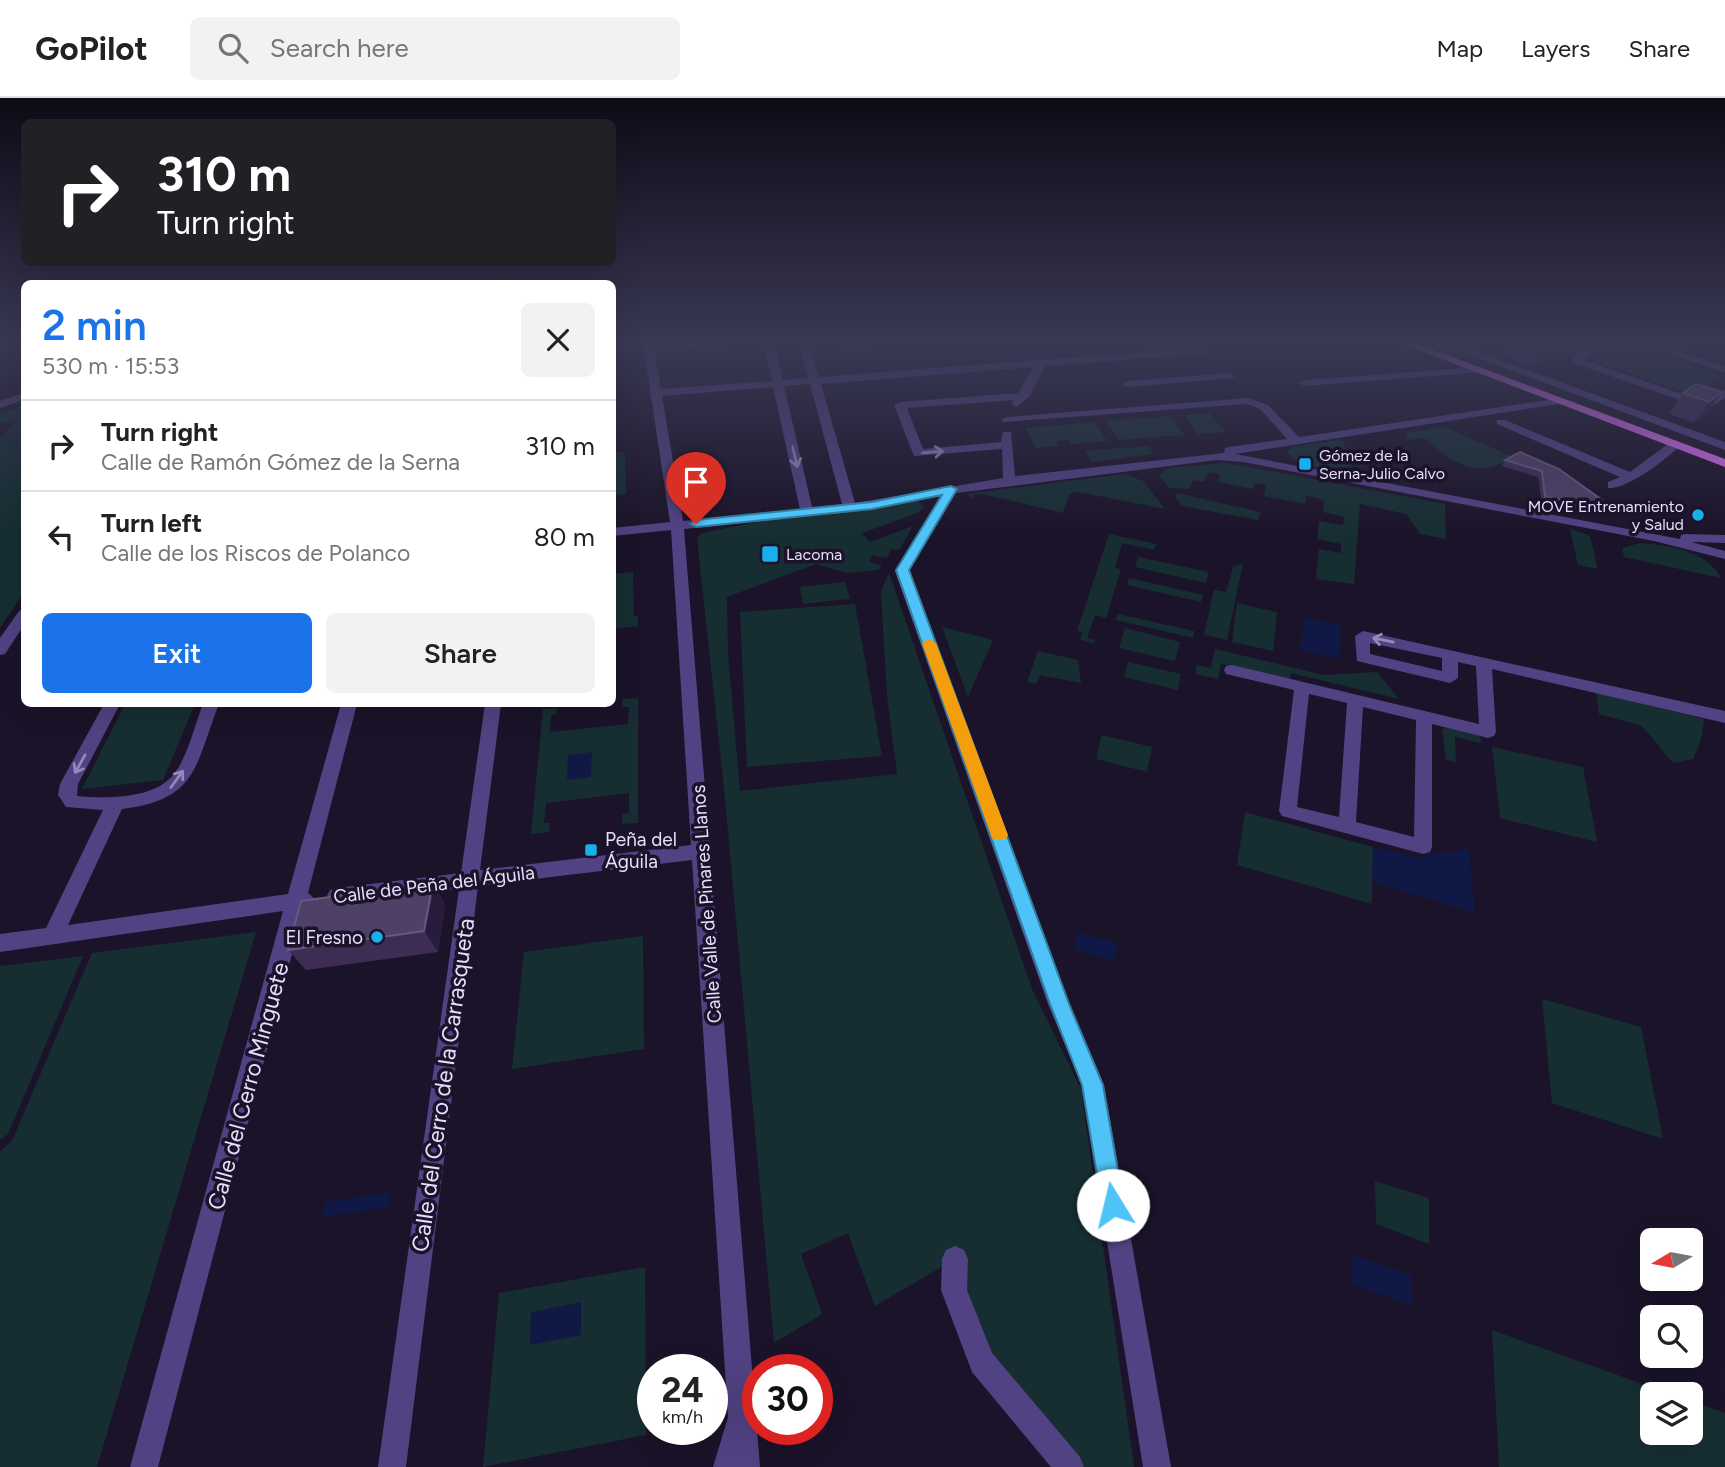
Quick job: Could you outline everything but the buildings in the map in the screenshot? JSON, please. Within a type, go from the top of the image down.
[{"type":"main road","points":[[1577,407],[1725,463]]},
{"type":"main road","points":[[1591,407],[1725,457]]},
{"type":"street","name":"Calle Valle de Pinares Llanos","points":[[658,407],[677,526],[742,1396]]},
{"type":"street","points":[[783,407],[807,512]]},
{"type":"street","points":[[821,407],[850,508]]},
{"type":"street","points":[[901,407],[918,453],[1006,445]]},
{"type":"street","points":[[1009,480],[1007,420],[1013,407]]},
{"type":"street","points":[[1007,420],[1173,407]]},
{"type":"street","points":[[1264,407],[1292,442]]},
{"type":"street","points":[[616,532],[850,508],[1009,480],[1194,457],[1522,407]]},
{"type":"street","points":[[1618,407],[1725,446]]},
{"type":"street","points":[[1501,422],[1632,477]]},
{"type":"street","points":[[1292,442],[1281,448],[1282,455],[1295,468]]},
{"type":"street","points":[[1612,485],[1632,477],[1676,444]]},
{"type":"street","points":[[1194,457],[1243,458],[1704,546],[1725,555]]},
{"type":"street","points":[[951,489],[902,570],[1059,1004],[1093,1085],[1157,1467]]},
{"type":"street","points":[[1704,546],[1725,527]]},
{"type":"street","points":[[1704,546],[1725,539]]},
{"type":"street","points":[[1704,546],[1725,569]]},
{"type":"street","points":[[0,650],[21,618]]},
{"type":"street","points":[[1450,654],[1450,678],[1362,657],[1363,636],[1450,654],[1725,717]]},
{"type":"street","points":[[1232,670],[1489,732],[1484,662]]},
{"type":"street","points":[[1302,687],[1288,811],[1423,847],[1424,716]]},
{"type":"street","points":[[1347,827],[1355,700]]},
{"type":"street","points":[[110,707],[66,795],[72,802],[116,802],[159,794],[180,779],[210,707]]},
{"type":"street","name":"Calle del Cerro Minguete","points":[[144,1467],[348,707]]},
{"type":"street","name":"Calle del Cerro de la Carrasqueta","points":[[392,1467],[493,707]]},
{"type":"street","points":[[54,935],[116,802]]},
{"type":"street","name":"Calle de Peña del Águila","points":[[0,943],[470,878],[702,851]]},
{"type":"street","points":[[955,1259],[954,1290],[982,1362],[1070,1467]]},
{"type":"street","points":[[727,1467],[742,1414]]},
{"type":"street","name":"Calle Valle de Pinares Llanos","points":[[745,1445],[746,1467]]},
{"type":"green space","points":[[21,407],[21,596],[0,628],[0,439],[14,422],[0,423],[0,414]]},
{"type":"green space","points":[[1210,413],[1225,432],[1198,434],[1184,415]]},
{"type":"green space","points":[[1170,416],[1184,435],[1118,440],[1105,421]]},
{"type":"green space","points":[[1095,422],[1107,441],[1072,444],[1069,440],[1056,441],[1058,446],[1036,448],[1025,428]]},
{"type":"green space","points":[[1444,427],[1514,457],[1488,467],[1466,466],[1456,462],[1424,438],[1407,440],[1405,433]]},
{"type":"green space","points":[[1343,439],[1352,472],[1307,465],[1287,451],[1292,447]]},
{"type":"green space","points":[[1149,446],[1154,454],[1092,462],[1085,451]]},
{"type":"green space","points":[[625,452],[626,494],[616,496],[616,453]]},
{"type":"green space","points":[[1227,463],[1445,504],[1446,539],[1420,534],[1406,514],[1360,504],[1354,584],[1316,579],[1319,549],[1341,553],[1341,544],[1317,539],[1319,521],[1343,525],[1344,517],[1323,512],[1324,500],[1307,496],[1305,504],[1264,496],[1266,485],[1255,483],[1253,489],[1218,482],[1220,474],[1208,472],[1204,482],[1193,480],[1190,489],[1169,488],[1159,475],[1168,468]]},
{"type":"green space","points":[[1125,474],[1143,481],[1165,509],[1074,491],[1069,495],[1063,513],[987,495],[975,494],[972,498],[966,494]]},
{"type":"green space","points":[[1177,493],[1261,512],[1258,520],[1182,506],[1175,497]]},
{"type":"green space","points":[[916,498],[923,507],[918,513],[862,533],[870,542],[913,526],[899,550],[891,549],[887,558],[872,555],[869,562],[882,565],[878,570],[847,573],[816,564],[727,597],[728,654],[740,791],[897,774],[887,695],[881,591],[889,573],[1032,989],[1081,1089],[1134,1467],[1070,1467],[982,1362],[955,1259],[875,1306],[848,1233],[801,1254],[822,1314],[774,1343],[725,798],[697,538],[702,533],[781,517]]},
{"type":"green space","points":[[1570,529],[1590,536],[1598,569],[1578,565]]},
{"type":"green space","points":[[1109,534],[1156,544],[1154,550],[1122,543],[1115,568],[1121,569],[1106,618],[1095,615],[1087,638],[1095,640],[1094,643],[1080,640],[1082,632],[1077,631]]},
{"type":"green space","points":[[1640,543],[1686,551],[1706,561],[1721,578],[1624,557],[1622,548]]},
{"type":"green space","points":[[1138,557],[1209,572],[1206,583],[1135,567]]},
{"type":"green space","points":[[1243,563],[1227,640],[1204,635],[1214,590],[1226,592],[1233,567]]},
{"type":"green space","points":[[633,572],[634,615],[638,617],[638,626],[616,629],[616,574]]},
{"type":"green space","points":[[1129,578],[1203,595],[1201,602],[1127,585]]},
{"type":"green space","points":[[845,582],[850,599],[803,604],[800,587]]},
{"type":"green space","points":[[1237,603],[1277,612],[1273,651],[1232,642]]},
{"type":"green space","points":[[855,604],[882,756],[747,767],[740,612]]},
{"type":"green space","points":[[1118,614],[1194,631],[1193,638],[1116,620]]},
{"type":"green space","points":[[942,627],[993,640],[968,697]]},
{"type":"green space","points":[[1125,628],[1180,642],[1175,661],[1119,648]]},
{"type":"green space","points":[[1215,649],[1324,675],[1377,672],[1399,699],[1291,673],[1290,680],[1221,664],[1218,679],[1195,674],[1197,665],[1211,668]]},
{"type":"green space","points":[[1038,651],[1078,660],[1081,683],[1040,675],[1036,684],[1027,682]]},
{"type":"green space","points":[[1128,662],[1181,674],[1178,690],[1124,677]]},
{"type":"green space","points":[[1596,692],[1704,719],[1701,740],[1693,759],[1673,763],[1642,726],[1599,714]]},
{"type":"green space","points":[[638,698],[638,823],[622,824],[622,814],[629,813],[629,793],[546,803],[544,823],[550,823],[549,832],[531,834],[543,709],[557,708],[556,714],[551,715],[550,732],[628,724],[629,707],[622,707],[622,699]]},
{"type":"green space","points":[[123,707],[194,707],[163,780],[82,789]]},
{"type":"green space","points":[[1442,729],[1480,736],[1481,743],[1455,737],[1456,762],[1446,760]]},
{"type":"green space","points":[[1102,735],[1152,747],[1147,772],[1096,759]]},
{"type":"green space","points":[[1492,747],[1583,767],[1597,842],[1500,818]]},
{"type":"green space","points":[[1245,812],[1373,847],[1372,904],[1237,865]]},
{"type":"green space","points":[[256,932],[97,1467],[0,1467],[0,1151],[12,1141],[92,953]]},
{"type":"green space","points":[[643,936],[644,1049],[512,1069],[524,952]]},
{"type":"green space","points":[[83,956],[8,1134],[0,1140],[0,966]]},
{"type":"green space","points":[[1542,999],[1641,1027],[1663,1139],[1552,1103]]},
{"type":"green space","points":[[1375,1181],[1429,1198],[1429,1244],[1376,1224]]},
{"type":"green space","points":[[645,1267],[646,1354],[637,1354],[637,1437],[483,1467],[499,1293]]},
{"type":"green space","points":[[1492,1330],[1640,1383],[1640,1445],[1703,1445],[1703,1405],[1725,1413],[1725,1467],[1499,1467]]},
{"type":"shaded area","points":[[1305,617],[1341,626],[1338,659],[1300,650]]},
{"type":"shaded area","points":[[592,752],[591,777],[567,780],[568,755]]},
{"type":"shaded area","points":[[1373,847],[1418,857],[1469,849],[1475,913],[1372,882]]},
{"type":"shaded area","points":[[1078,932],[1118,944],[1113,961],[1074,949]]},
{"type":"shaded area","points":[[390,1192],[388,1207],[323,1217],[326,1202]]},
{"type":"shaded area","points":[[1351,1254],[1411,1275],[1412,1306],[1352,1284]]},
{"type":"shaded area","points":[[581,1302],[581,1335],[530,1345],[531,1312]]},
{"type":"slow traffic","points":[[929,643],[999,835]]},
{"type":"place","name":"Gómez de la Serna-Julio Calvo","points":[[1305,464]]},
{"type":"place","name":"MOVE Entrenamiento y Salud","points":[[1698,515]]},
{"type":"place","name":"Lacoma","points":[[770,554]]},
{"type":"place","name":"Peña del Águila","points":[[591,850]]},
{"type":"place","name":"El Fresno","points":[[377,937]]},
{"type":"route","points":[[696,524],[872,505],[951,489],[902,570],[1059,1004],[1093,1085],[1113,1205]]}]
